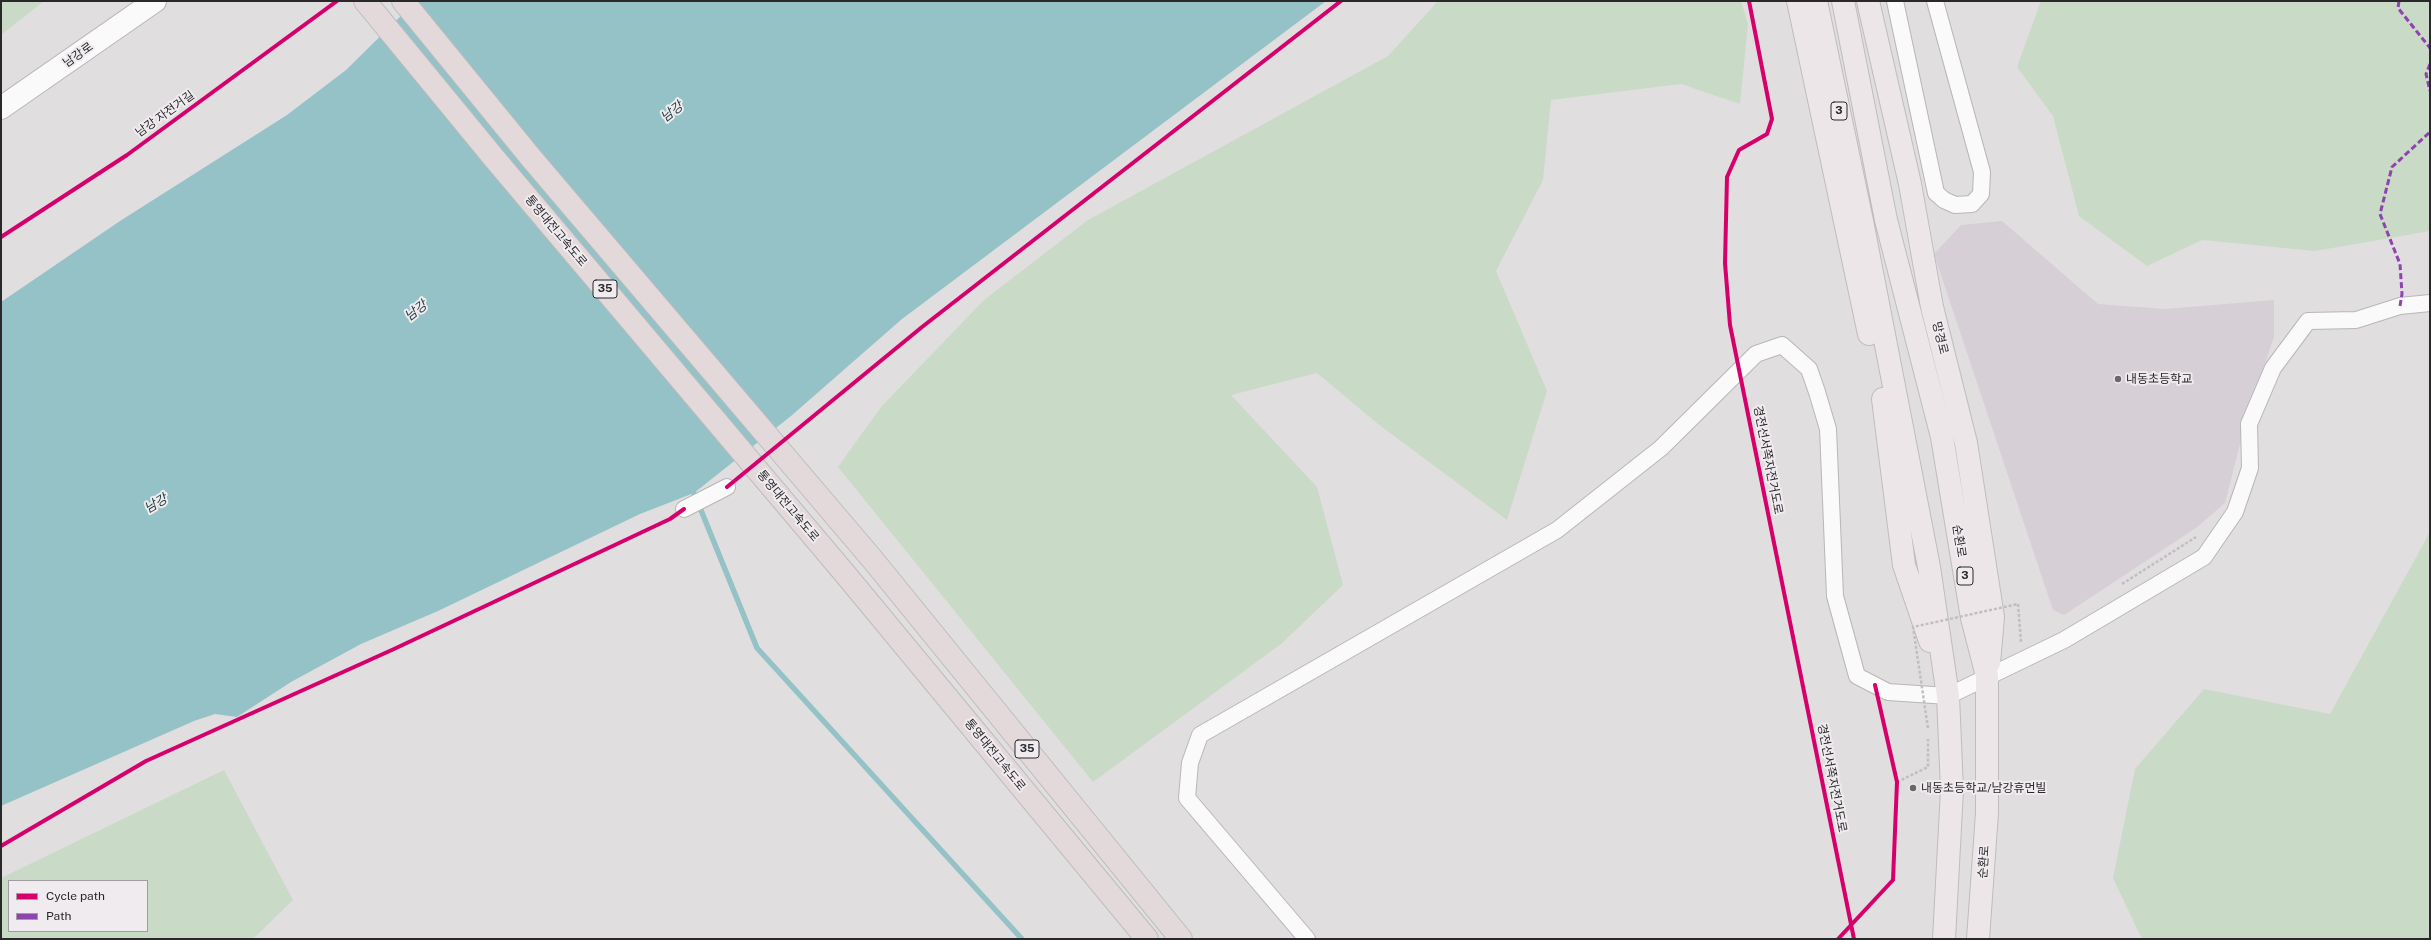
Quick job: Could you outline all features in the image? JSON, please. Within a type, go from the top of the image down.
[{"type":"highway","name":"통영대전고속도로","points":[[365,1],[500,164],[846,575],[1147,939]]},
{"type":"highway","name":"35","points":[[403,1],[537,165],[873,560],[1181,939]]},
{"type":"main road","points":[[1798,1],[1882,397],[1904,565],[1948,696]]},
{"type":"main road","name":"3","points":[[1816,1],[1862,221],[1929,567],[1948,696],[1952,790],[1944,939]]},
{"type":"main road","name":"순환로","points":[[1843,1],[1886,220],[1942,437],[1972,618],[1987,676],[1988,813],[1978,939]]},
{"type":"main road","name":"망경로","points":[[1868,1],[1910,184],[1932,307],[1966,444],[1993,617],[1987,676]]},
{"type":"street","name":"남강로","points":[[1,108],[155,1]]},
{"type":"street","points":[[1895,1],[1936,193],[1944,200],[1955,205],[1972,204],[1981,194],[1982,172],[1935,1]]},
{"type":"street","points":[[1307,939],[1188,798],[1190,763],[1200,735],[1558,530],[1661,448],[1756,354],[1782,345],[1809,369],[1817,392],[1828,429],[1835,596],[1858,676],[1888,692],[1948,696],[2064,640],[2204,557],[2235,512],[2250,468],[2250,424],[2273,368],[2308,321],[2356,320],[2400,306],[2430,303]]},
{"type":"street","points":[[684,509],[727,486]]},
{"type":"path","points":[[2116,588],[2202,533]]},
{"type":"path","points":[[1897,782],[1928,767],[1928,728],[1913,627],[2018,604],[2022,648]]},
{"type":"path","points":[[1896,775],[1897,790]]},
{"type":"shaded area","name":"내동초등학교","points":[[2002,221],[2098,304],[2165,309],[2274,300],[2274,337],[2246,420],[2225,503],[2196,528],[2064,615],[2053,610],[1934,254],[1961,225]]},
{"type":"green space","points":[[1,1],[44,1],[1,35]]},
{"type":"green space","points":[[1438,1],[1741,1],[1748,24],[1740,104],[1681,84],[1551,100],[1543,180],[1496,271],[1547,391],[1507,520],[1378,424],[1317,373],[1231,395],[1317,487],[1343,585],[1281,644],[1093,782],[838,467],[881,407],[984,300],[1088,220],[1388,56]]},
{"type":"green space","points":[[2041,1],[2430,1],[2430,231],[2315,251],[2202,240],[2147,266],[2079,216],[2053,116],[2017,67]]},
{"type":"green space","points":[[2430,532],[2430,939],[2142,939],[2113,878],[2135,769],[2204,689],[2330,714]]},
{"type":"green space","points":[[224,770],[293,900],[253,939],[1,939],[1,878]]},
{"type":"water","name":"남강","points":[[416,1],[1326,1],[902,319],[791,416],[694,493],[640,514],[438,611],[361,644],[291,682],[237,717],[215,714],[194,721],[1,806],[1,302],[120,221],[287,115],[346,70]]},
{"type":"waterway","points":[[694,493],[757,648],[1022,939]]},
{"type":"marked path","points":[[2399,1],[2398,8],[2430,48]]},
{"type":"marked path","points":[[2430,64],[2426,74],[2430,91]]},
{"type":"marked path","points":[[2400,306],[2402,294],[2400,264],[2380,214],[2392,167],[2430,132]]},
{"type":"cycle path","name":"남강 자전거길","points":[[1,237],[127,155],[337,1]]},
{"type":"cycle path","points":[[727,487],[922,327],[1341,1]]},
{"type":"cycle path","name":"경전선서쪽자전거도로","points":[[1749,1],[1772,119],[1767,134],[1739,150],[1727,177],[1725,263],[1730,325],[1854,939]]},
{"type":"cycle path","points":[[1,846],[146,761],[394,649],[670,519],[684,509]]},
{"type":"cycle path","points":[[1838,939],[1893,880],[1897,782],[1875,685]]},
{"type":"place","name":"내동초등학교","points":[[2118,379]]},
{"type":"place","name":"내동초등학교/남강휴먼빌","points":[[1913,788]]}]
